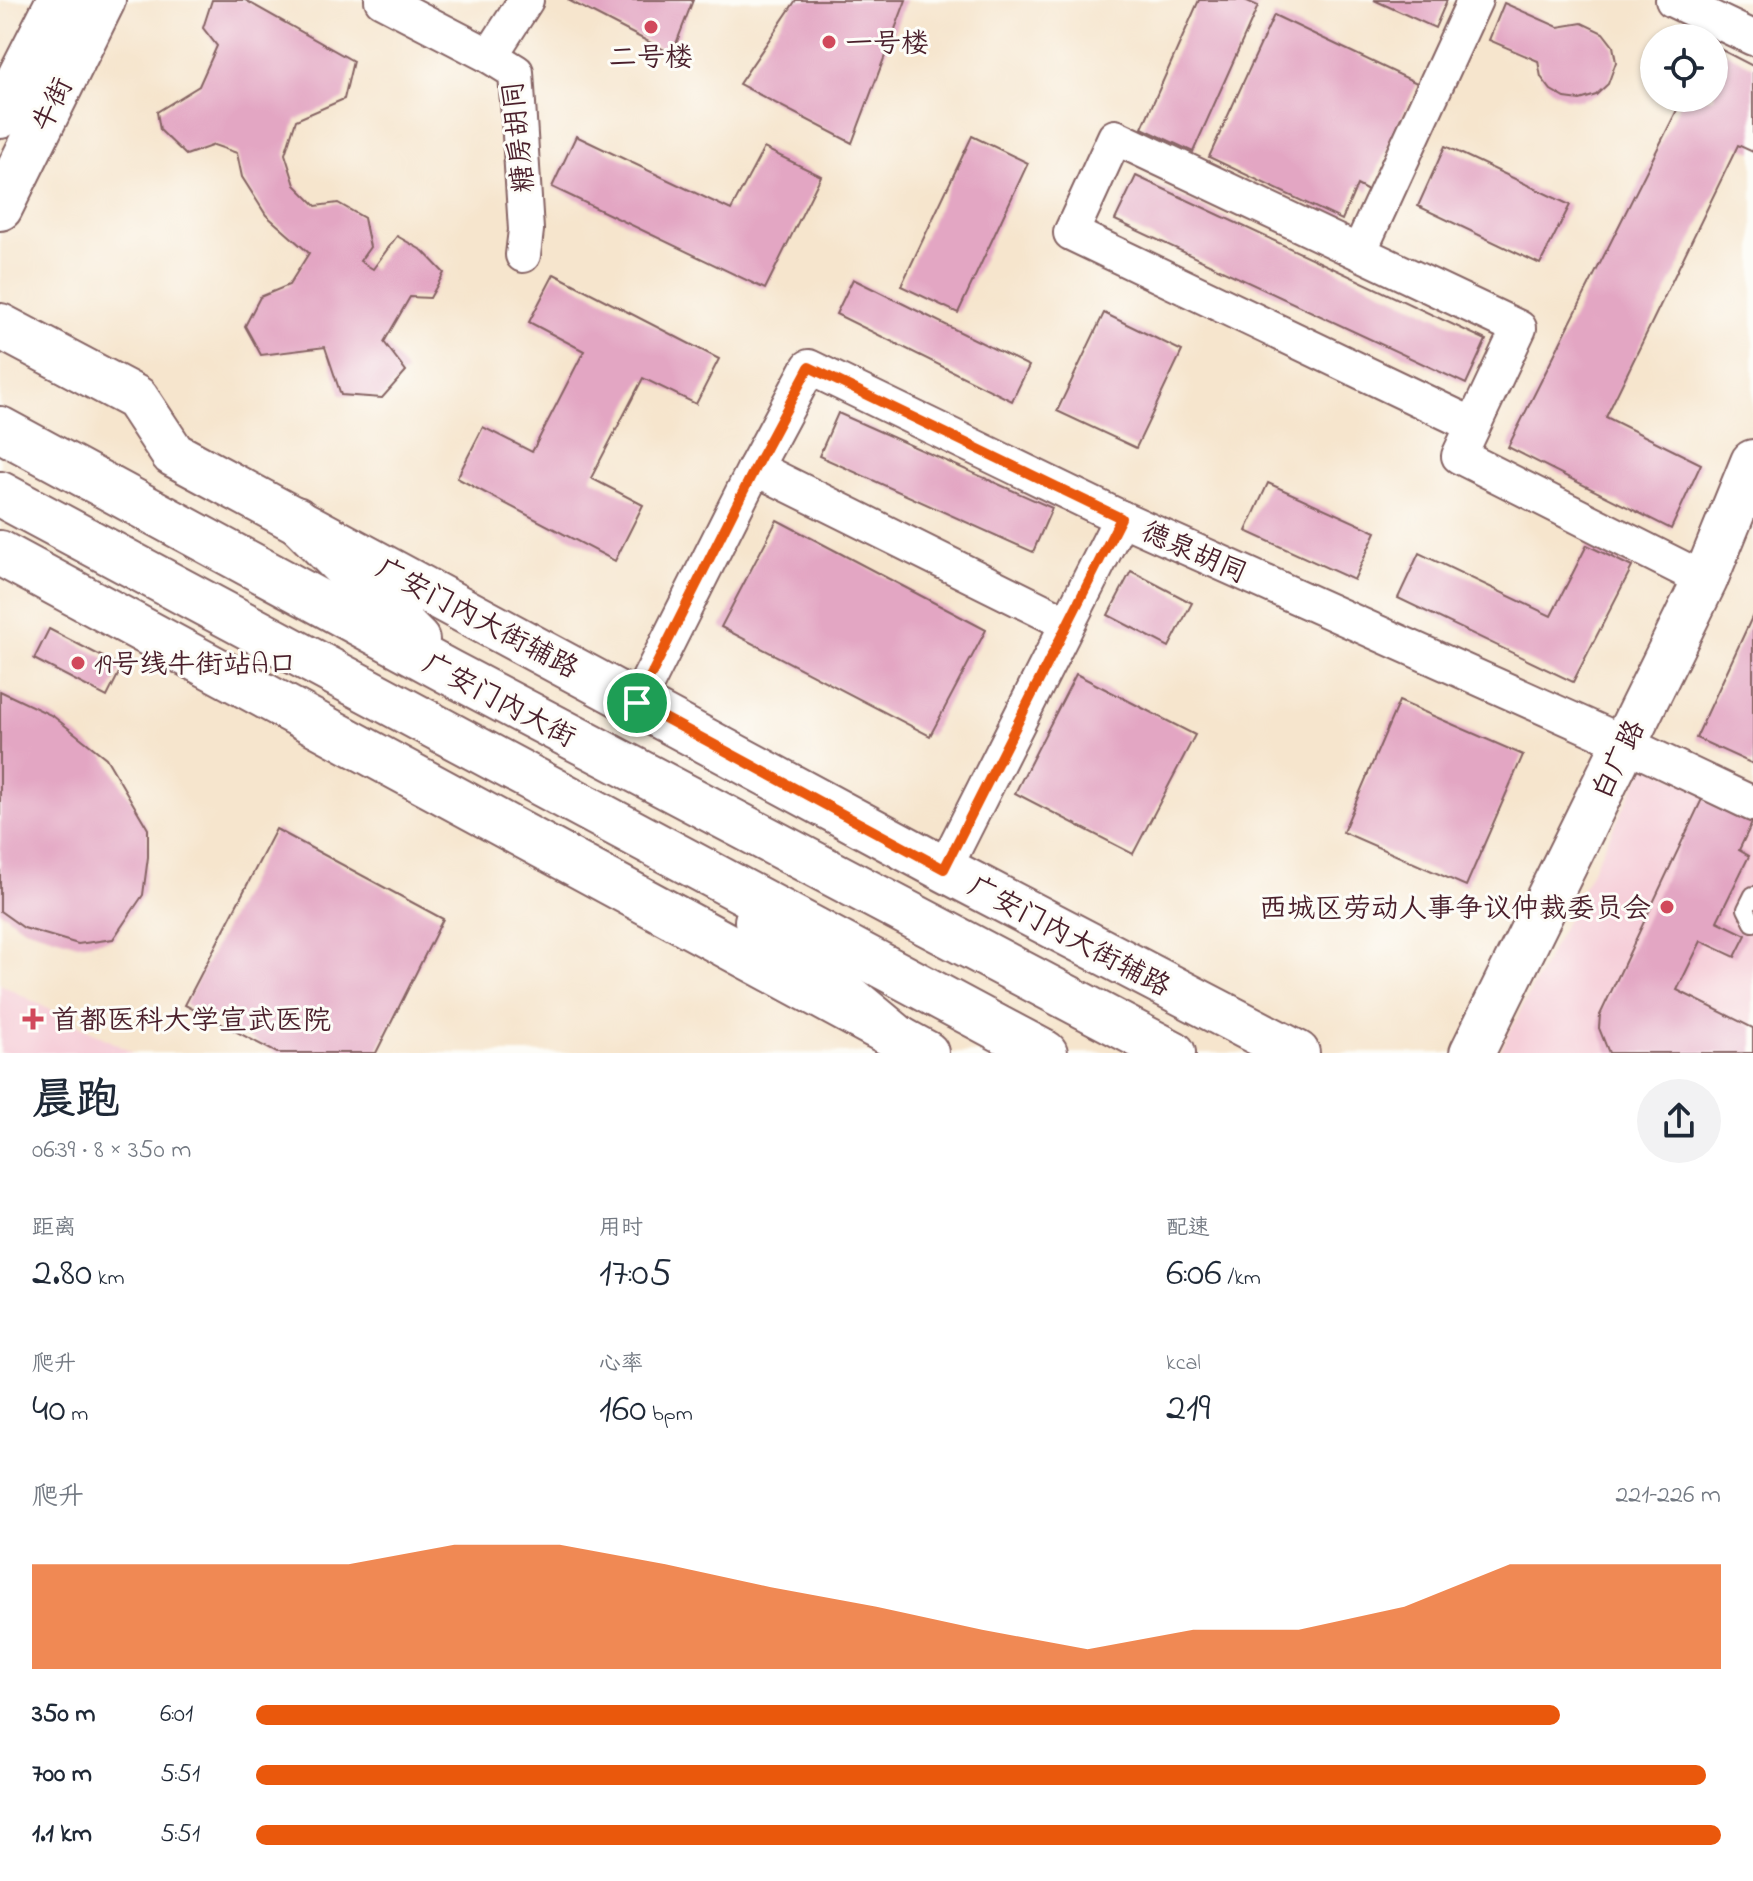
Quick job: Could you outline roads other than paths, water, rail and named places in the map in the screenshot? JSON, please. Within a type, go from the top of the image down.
[{"type":"main road","name":"牛街","points":[[0,116],[59,0]]},
{"type":"main road","name":"牛街","points":[[0,208],[103,0]]},
{"type":"main road","points":[[0,326],[136,398],[173,454],[296,519],[449,672]]},
{"type":"main road","name":"广安门内大街","points":[[0,429],[449,672],[1173,1053]]},
{"type":"main road","name":"白广路","points":[[1472,1053],[1705,580],[1753,462]]},
{"type":"main road","name":"广安门内大街","points":[[0,494],[1045,1053]]},
{"type":"main road","name":"广安门内大街辅路","points":[[296,519],[944,869],[1297,1053]]},
{"type":"main road","points":[[0,553],[914,1046]]},
{"type":"main road","points":[[685,861],[914,1046]]},
{"type":"street","name":"糖房胡同","points":[[382,0],[516,72],[526,230],[523,255]]},
{"type":"street","points":[[490,56],[526,0]]},
{"type":"street","points":[[1359,252],[1475,0]]},
{"type":"street","points":[[1673,0],[1753,38]]},
{"type":"street","points":[[1473,425],[1071,233],[1115,137],[1519,328],[1459,456],[1705,580]]},
{"type":"street","name":"德泉胡同","points":[[637,703],[809,367],[1121,518],[1753,804]]},
{"type":"street","points":[[755,468],[1067,623]]},
{"type":"street","points":[[944,869],[1121,518]]},
{"type":"lane","points":[[1753,895],[1746,909],[1753,923]]},
{"type":"place","name":"二号楼","points":[[651,27]]},
{"type":"place","name":"一号楼","points":[[829,42]]},
{"type":"place","name":"19号线牛街站A口","points":[[78,663]]},
{"type":"place","name":"西城区劳动人事争议仲裁委员会","points":[[1667,907]]},
{"type":"place","name":"首都医科大学宣武医院","points":[[33,1019]]}]
